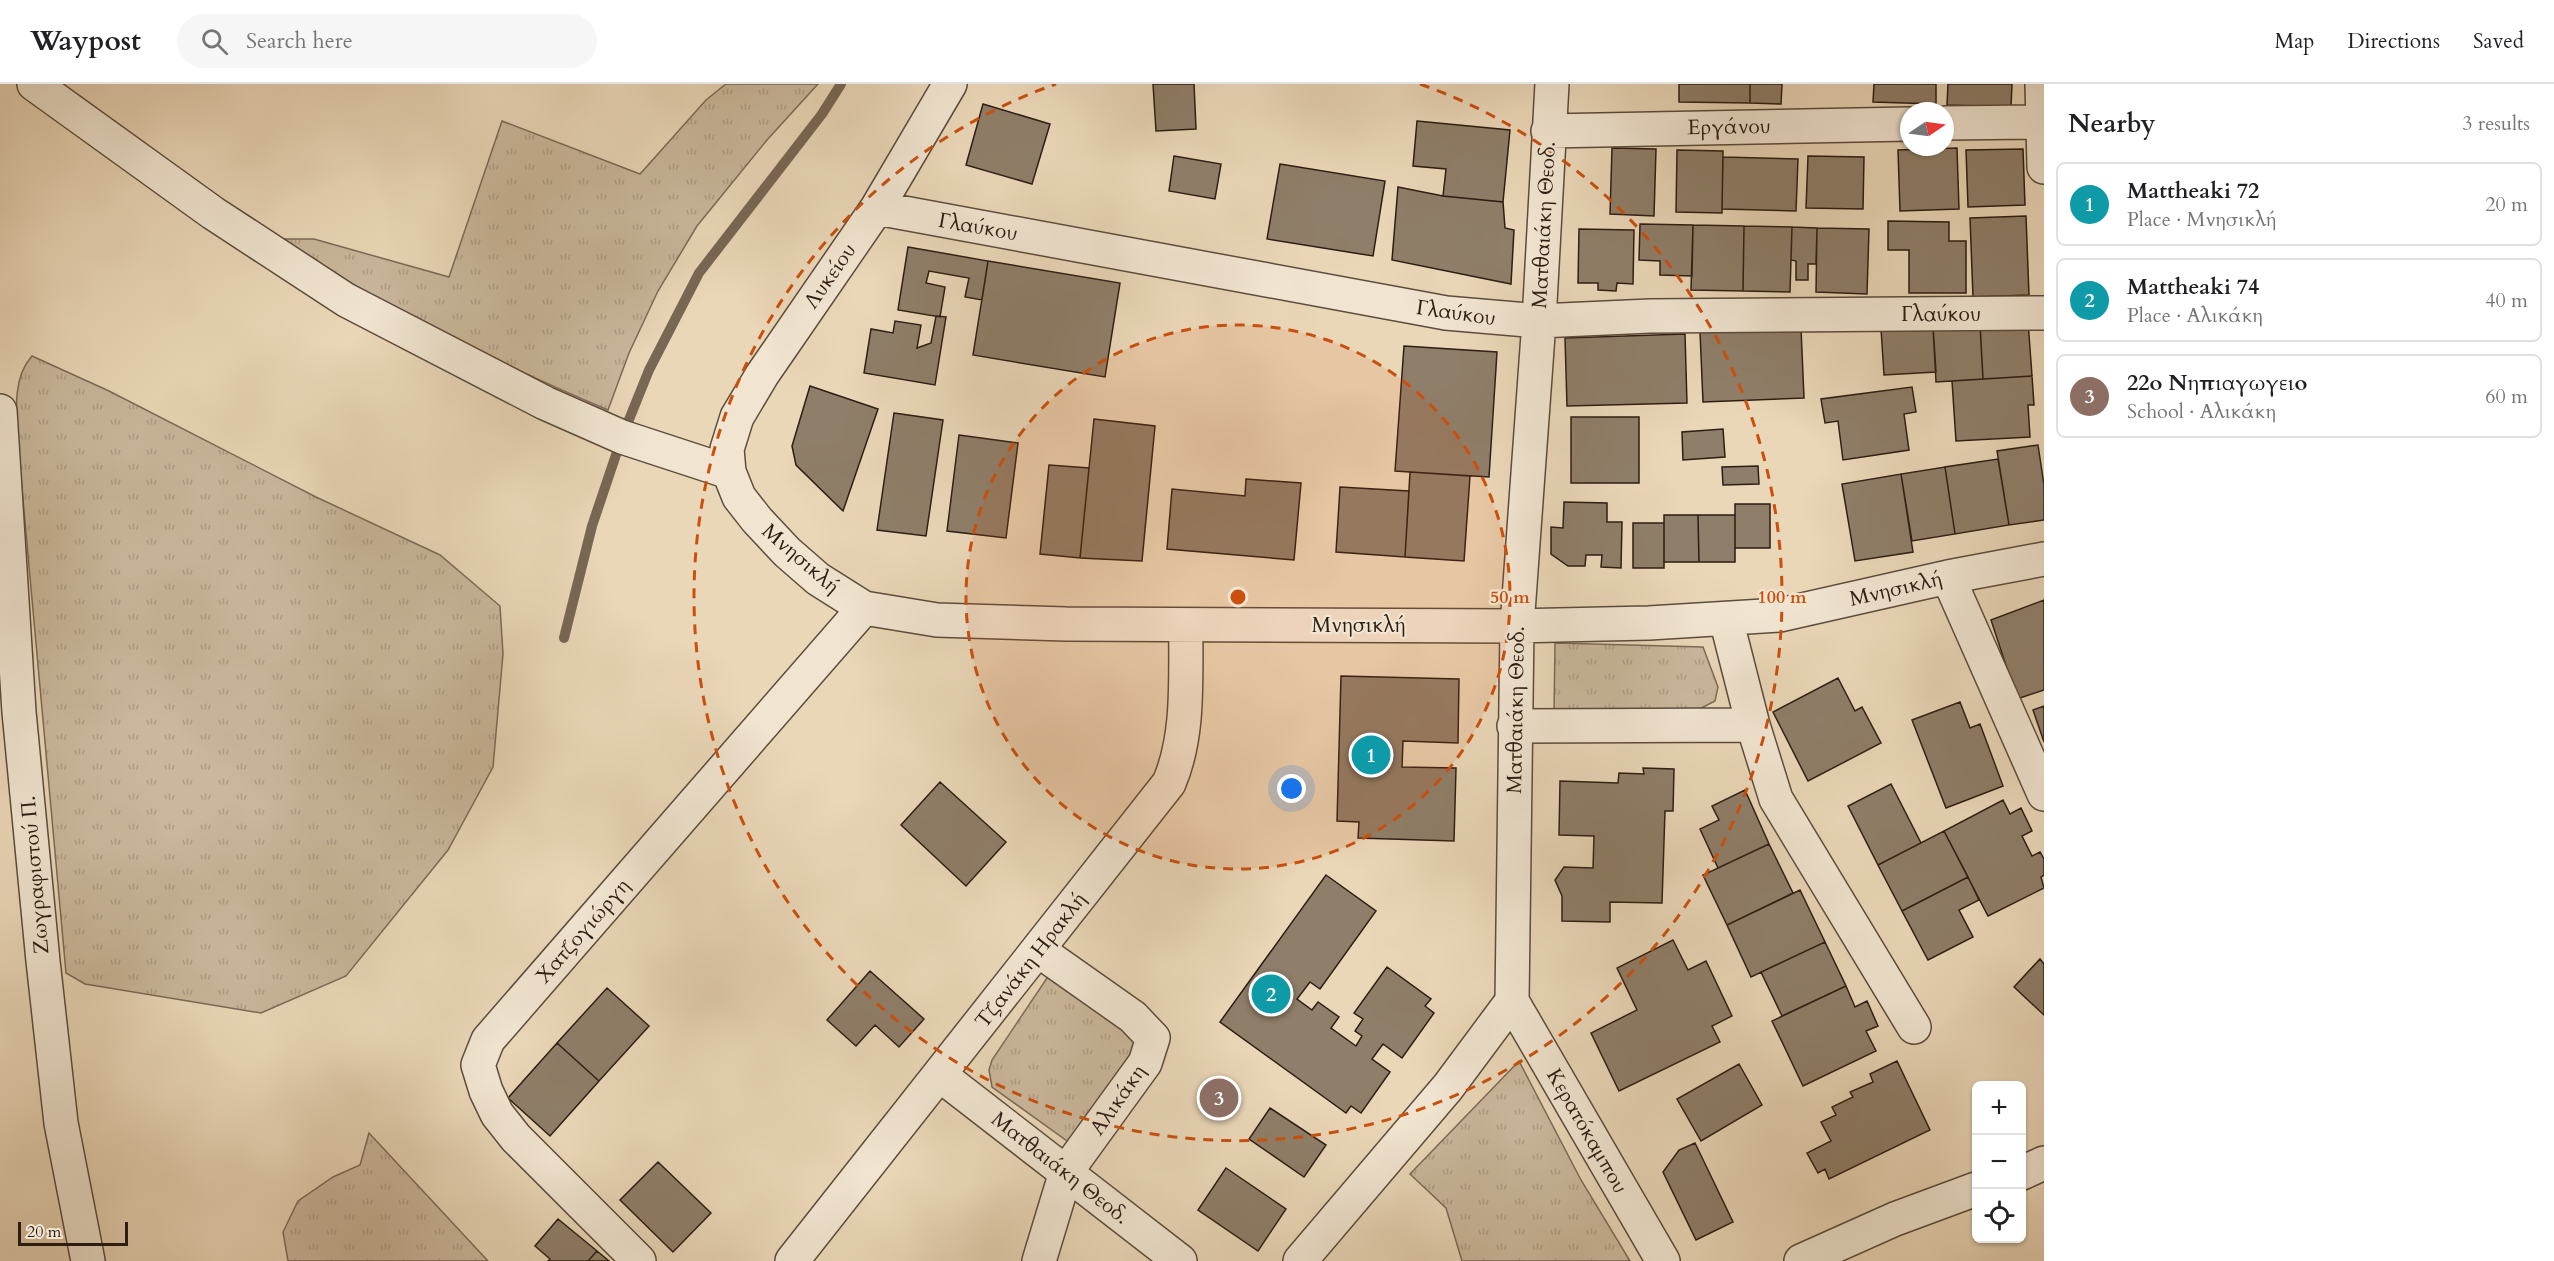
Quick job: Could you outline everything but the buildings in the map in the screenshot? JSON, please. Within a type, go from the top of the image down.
[{"type":"street","points":[[34,84],[204,207],[346,300],[556,408],[622,437],[729,472]]},
{"type":"street","name":"Λυκείου","points":[[729,472],[727,448],[737,417],[762,375],[877,208],[950,84]]},
{"type":"street","name":"Ματθαιάκη Θεοδ.","points":[[1512,1001],[1517,626],[1539,321],[1552,84]]},
{"type":"street","points":[[2042,84],[2044,167]]},
{"type":"street","points":[[1954,123],[2042,122]]},
{"type":"street","name":"Εργάνου","points":[[1548,131],[1900,124]]},
{"type":"street","name":"Γλαύκου","points":[[877,208],[1446,313],[1539,321],[1650,316],[2044,313]]},
{"type":"street","name":"Ζωγραφιστού Π.","points":[[0,411],[20,711],[43,961],[61,1123],[88,1261]]},
{"type":"street","name":"Μνησικλή","points":[[729,472],[739,497],[786,552],[818,579],[864,608],[965,622],[1517,626],[1725,619],[1780,615],[1820,608],[1948,577],[2044,559]]},
{"type":"street","points":[[1948,577],[2044,794]]},
{"type":"street","name":"Χατζογιώργη","points":[[639,1261],[516,1138],[497,1113],[486,1091],[478,1065],[488,1040],[864,608]]},
{"type":"street","points":[[1725,619],[1753,725],[1776,799],[1914,1028]]},
{"type":"street","name":"Τζανάκη Ηρακλή","points":[[792,1261],[1169,783],[1178,755],[1184,719],[1186,625]]},
{"type":"street","points":[[1514,726],[1753,725]]},
{"type":"street","name":"Αλικάκη","points":[[1038,950],[1133,1017],[1153,1038],[1145,1063],[1066,1172],[1039,1261]]},
{"type":"street","points":[[1300,1261],[1448,1087],[1512,1001]]},
{"type":"street","name":"Κερατόκαμπου","points":[[1512,1001],[1663,1261]]},
{"type":"street","name":"Ματθαιάκη Θεοδ.","points":[[940,1075],[1180,1261]]},
{"type":"street","points":[[2026,1171],[2044,1163]]},
{"type":"street","points":[[1801,1261],[1894,1219],[1972,1191]]},
{"type":"green space","points":[[726,84],[818,84],[767,140],[697,226],[658,291],[629,353],[608,410],[523,373],[440,332],[359,288],[281,239],[314,239],[449,277],[502,121],[640,174],[706,100]]},
{"type":"green space","points":[[32,356],[109,391],[316,497],[440,555],[500,606],[503,654],[493,767],[448,850],[346,976],[261,1013],[85,984],[66,973],[16,403],[20,378]]},
{"type":"green space","points":[[1555,643],[1703,647],[1718,687],[1715,701],[1690,714],[1554,714]]},
{"type":"green space","points":[[1049,975],[1132,1033],[1135,1048],[1074,1146],[992,1087],[989,1070],[992,1060]]},
{"type":"green space","points":[[1519,1061],[1581,1180],[1630,1261],[1462,1261],[1446,1208],[1410,1174]]},
{"type":"green space","points":[[369,1133],[488,1261],[288,1261],[283,1232],[298,1201],[333,1177],[360,1165]]},
{"type":"waterway","points":[[564,638],[592,526],[622,437],[649,370],[699,273],[822,114],[841,84]]},
{"type":"place","name":"Mattheaki 72","points":[[1371,755]]},
{"type":"place","name":"Mattheaki 74","points":[[1271,994]]},
{"type":"place","name":"22ο Νηπιαγωγειο","points":[[1219,1098]]}]
